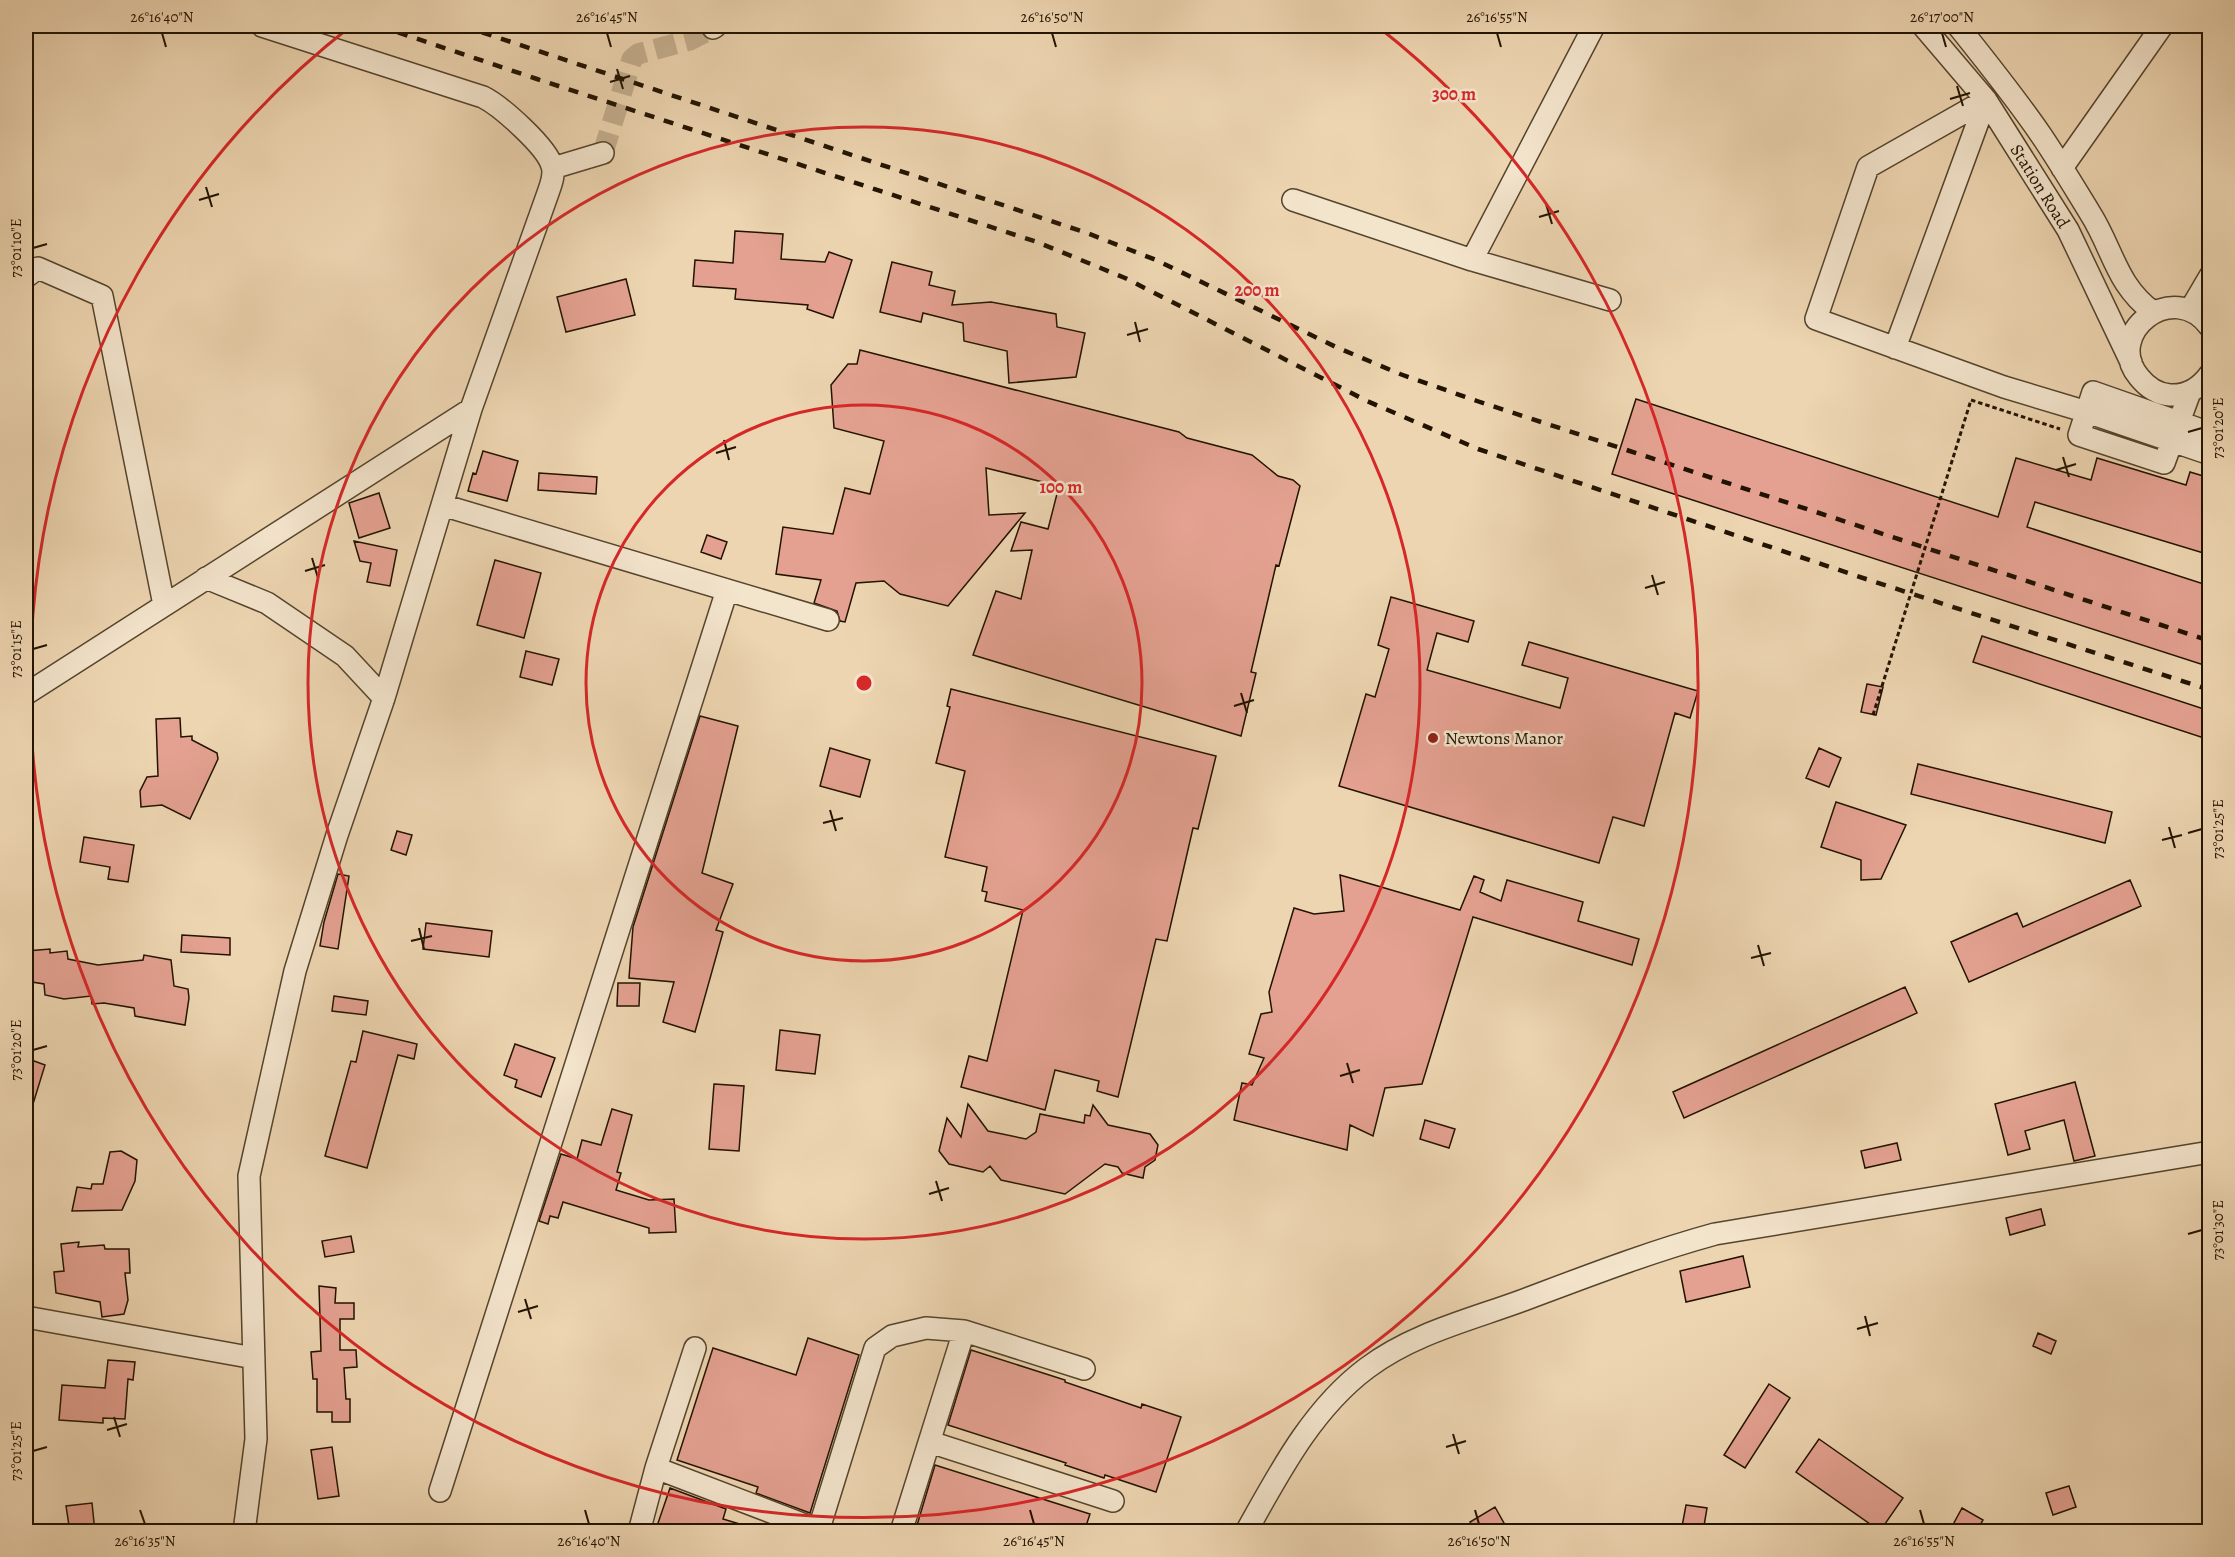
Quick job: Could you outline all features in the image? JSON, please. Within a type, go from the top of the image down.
[{"type":"street","points":[[244,1532],[256,1439],[249,1176],[295,971],[337,835],[384,698],[471,409],[553,179],[553,168],[549,157],[505,111],[483,97],[262,26]]},
{"type":"street","points":[[1472,260],[1594,26]]},
{"type":"street","name":"Station Road","points":[[1923,26],[1986,100],[2068,230],[2136,374],[2154,390],[2165,394],[2178,395],[2203,383]]},
{"type":"street","name":"Station Road","points":[[1958,26],[2008,88],[2062,168],[2092,216],[2127,287],[2140,302],[2153,312]]},
{"type":"street","points":[[2062,168],[2162,26]]},
{"type":"street","points":[[1895,348],[1986,100]]},
{"type":"street","points":[[1986,100],[1868,167],[1816,319],[2004,387],[2087,412],[2175,431],[2210,432]]},
{"type":"street","points":[[553,168],[603,153]]},
{"type":"street","points":[[1293,200],[1472,260],[1610,300]]},
{"type":"street","points":[[26,277],[38,268],[102,296],[164,605]]},
{"type":"street","points":[[2190,310],[2210,276]]},
{"type":"street","points":[[2131,362],[2130,348],[2133,333],[2153,312],[2171,308],[2190,310],[2200,316],[2210,327]]},
{"type":"street","points":[[2087,412],[2079,435],[2164,462],[2175,431],[2203,383]]},
{"type":"street","points":[[26,694],[471,409]]},
{"type":"street","points":[[2175,431],[2210,454]]},
{"type":"street","points":[[442,505],[828,620]]},
{"type":"street","points":[[206,578],[277,609],[345,656],[384,698]]},
{"type":"street","points":[[440,1491],[727,590]]},
{"type":"street","points":[[1246,1532],[1293,1449],[1334,1398],[1366,1368],[1415,1339],[1663,1248],[1715,1234],[2210,1152]]},
{"type":"street","points":[[26,1317],[254,1358]]},
{"type":"street","points":[[656,1468],[818,1531],[875,1348],[892,1336],[926,1328],[964,1331],[1084,1369]]},
{"type":"street","points":[[901,1532],[964,1331]]},
{"type":"street","points":[[639,1532],[656,1468],[695,1348]]},
{"type":"street","points":[[930,1442],[1113,1501]]},
{"type":"path","points":[[1873,715],[1971,400],[2079,435]]},
{"type":"building","points":[[735,231],[783,234],[781,259],[825,262],[829,252],[852,260],[833,318],[807,309],[808,305],[735,299],[736,289],[693,286],[695,260],[733,263]]},
{"type":"building","points":[[892,262],[932,272],[929,285],[955,291],[952,305],[991,302],[1056,314],[1057,327],[1085,333],[1076,377],[1009,383],[1007,351],[964,341],[963,323],[923,313],[921,322],[880,312]]},
{"type":"building","points":[[626,279],[635,315],[566,332],[557,297]]},
{"type":"building","points":[[860,350],[1179,432],[1187,438],[1252,455],[1278,476],[1293,480],[1300,486],[1279,566],[1276,565],[1251,672],[1256,673],[1241,736],[973,655],[996,591],[1021,599],[1032,550],[1011,551],[1021,522],[1048,529],[1059,486],[986,468],[989,515],[1025,513],[948,606],[900,594],[884,581],[856,583],[845,622],[840,621],[837,611],[814,603],[821,580],[776,574],[783,527],[833,534],[845,488],[870,494],[884,441],[834,428],[831,385],[848,364],[857,364]]},
{"type":"building","points":[[1636,399],[1998,517],[2016,458],[2091,480],[2097,458],[2186,485],[2190,472],[2210,478],[2210,555],[2035,502],[2027,527],[2210,586],[2210,667],[1612,474]]},
{"type":"building","points":[[483,451],[518,461],[507,501],[468,491]]},
{"type":"building","points":[[539,473],[597,477],[596,494],[538,490]]},
{"type":"building","points":[[379,493],[390,528],[359,538],[349,503]]},
{"type":"building","points":[[707,535],[727,542],[721,559],[701,552]]},
{"type":"building","points":[[354,541],[397,550],[390,586],[367,582],[371,563],[360,561]]},
{"type":"building","points":[[495,560],[541,573],[524,638],[477,625]]},
{"type":"building","points":[[1391,597],[1474,621],[1468,642],[1437,633],[1427,670],[1560,708],[1568,678],[1522,665],[1529,642],[1698,691],[1690,718],[1675,713],[1644,826],[1613,817],[1599,863],[1339,786],[1366,694],[1375,697],[1389,649],[1378,645]]},
{"type":"building","points":[[1982,636],[2210,711],[2210,740],[1973,662]]},
{"type":"building","points":[[526,651],[559,659],[552,685],[520,677]]},
{"type":"building","points":[[1867,684],[1883,687],[1876,715],[1861,712]]},
{"type":"building","points":[[951,689],[1216,756],[1198,829],[1193,828],[1167,941],[1156,939],[1118,1097],[1097,1091],[1099,1081],[1055,1070],[1045,1110],[961,1087],[969,1056],[987,1061],[1023,910],[985,901],[987,892],[982,891],[987,867],[945,857],[965,771],[936,763],[950,707],[947,706]]},
{"type":"building","points":[[700,716],[738,726],[702,873],[733,884],[716,930],[723,932],[695,1032],[663,1022],[674,982],[629,978],[633,927]]},
{"type":"building","points":[[180,718],[181,737],[192,736],[192,740],[217,753],[218,759],[190,819],[162,805],[141,807],[140,791],[147,777],[158,776],[156,719]]},
{"type":"building","points":[[830,748],[870,760],[860,797],[820,786]]},
{"type":"building","points":[[1819,748],[1841,758],[1829,787],[1806,778]]},
{"type":"building","points":[[1918,764],[2112,812],[2105,843],[1911,794]]},
{"type":"building","points":[[1836,802],[1906,825],[1881,879],[1861,880],[1861,860],[1821,847]]},
{"type":"building","points":[[397,831],[412,835],[406,855],[391,850]]},
{"type":"building","points":[[84,837],[134,845],[128,882],[108,879],[110,867],[80,862]]},
{"type":"building","points":[[338,874],[349,876],[338,949],[320,946],[324,922]]},
{"type":"building","points":[[1340,875],[1460,910],[1474,876],[1484,880],[1480,892],[1501,901],[1507,880],[1583,902],[1578,921],[1639,939],[1632,965],[1473,917],[1422,1084],[1385,1088],[1373,1136],[1350,1125],[1347,1150],[1234,1120],[1242,1083],[1252,1085],[1264,1058],[1249,1054],[1261,1014],[1272,1012],[1269,992],[1294,908],[1314,914],[1344,911]]},
{"type":"building","points":[[2130,880],[2141,906],[1969,982],[1951,942],[2017,913],[2023,927]]},
{"type":"building","points":[[426,923],[492,931],[489,957],[423,949]]},
{"type":"building","points":[[182,935],[230,938],[230,955],[181,952]]},
{"type":"building","points":[[50,949],[50,953],[67,951],[68,959],[98,965],[143,960],[144,955],[171,960],[174,986],[188,989],[185,1025],[135,1016],[134,1008],[104,1003],[92,1004],[91,996],[64,999],[45,995],[44,984],[26,981],[27,951]]},
{"type":"building","points":[[618,983],[640,983],[639,1006],[617,1006]]},
{"type":"building","points":[[1905,987],[1917,1013],[1684,1118],[1673,1092]]},
{"type":"building","points":[[334,996],[368,1001],[366,1015],[332,1011]]},
{"type":"building","points":[[780,1030],[820,1035],[815,1074],[776,1070]]},
{"type":"building","points":[[363,1031],[417,1044],[414,1059],[398,1055],[367,1168],[325,1156],[351,1061],[356,1062]]},
{"type":"building","points":[[515,1044],[555,1058],[541,1097],[515,1087],[517,1080],[504,1075]]},
{"type":"building","points":[[26,1058],[45,1065],[29,1117],[26,1116]]},
{"type":"building","points":[[2075,1082],[2095,1156],[2074,1161],[2064,1120],[2025,1131],[2030,1149],[2008,1155],[1995,1104]]},
{"type":"building","points":[[714,1084],[744,1086],[739,1151],[709,1149]]},
{"type":"building","points":[[968,1104],[988,1131],[1026,1139],[1036,1132],[1040,1114],[1084,1123],[1085,1115],[1090,1116],[1093,1105],[1108,1125],[1150,1134],[1158,1145],[1155,1160],[1145,1167],[1143,1178],[1122,1173],[1118,1167],[1105,1164],[1065,1194],[1001,1180],[990,1166],[983,1172],[949,1164],[939,1151],[947,1118],[961,1137]]},
{"type":"building","points":[[612,1109],[632,1115],[617,1172],[621,1173],[616,1190],[649,1200],[674,1199],[676,1232],[649,1233],[649,1228],[563,1202],[558,1218],[550,1216],[548,1224],[539,1221],[561,1154],[577,1159],[582,1140],[601,1145]]},
{"type":"building","points":[[1425,1120],[1455,1129],[1449,1148],[1420,1139]]},
{"type":"building","points":[[1897,1143],[1901,1160],[1865,1168],[1861,1151]]},
{"type":"building","points":[[121,1151],[137,1160],[135,1181],[122,1210],[72,1211],[77,1187],[91,1189],[92,1184],[103,1184],[110,1152]]},
{"type":"building","points":[[2041,1209],[2045,1225],[2010,1235],[2006,1218]]},
{"type":"building","points":[[351,1236],[354,1252],[325,1257],[322,1241]]},
{"type":"building","points":[[79,1242],[78,1247],[104,1245],[105,1249],[129,1249],[130,1273],[125,1273],[128,1300],[124,1314],[102,1317],[100,1302],[56,1293],[54,1272],[64,1271],[61,1244]]},
{"type":"building","points":[[1743,1256],[1750,1287],[1686,1302],[1680,1271]]},
{"type":"building","points":[[319,1286],[336,1288],[335,1303],[354,1303],[354,1319],[340,1319],[340,1350],[356,1350],[357,1367],[344,1368],[346,1399],[350,1399],[350,1422],[332,1422],[332,1412],[317,1412],[317,1379],[313,1379],[311,1352],[321,1351]]},
{"type":"building","points":[[2038,1333],[2056,1341],[2051,1354],[2033,1346]]},
{"type":"building","points":[[808,1338],[859,1355],[810,1513],[756,1493],[758,1487],[677,1460],[713,1348],[796,1375]]},
{"type":"building","points":[[971,1350],[1065,1380],[1065,1382],[1141,1408],[1142,1404],[1181,1417],[1156,1492],[1105,1475],[1104,1478],[1065,1465],[1066,1463],[948,1425]]},
{"type":"building","points":[[108,1360],[135,1362],[133,1380],[128,1379],[125,1419],[103,1418],[103,1423],[59,1420],[62,1385],[105,1388]]},
{"type":"building","points":[[1769,1384],[1790,1398],[1745,1468],[1724,1455]]},
{"type":"building","points":[[1819,1439],[1903,1498],[1880,1531],[1796,1472]]},
{"type":"building","points":[[332,1447],[339,1496],[318,1499],[311,1450]]},
{"type":"building","points":[[935,1465],[1090,1514],[1084,1532],[915,1532]]},
{"type":"building","points":[[2069,1486],[2076,1507],[2053,1515],[2046,1493]]},
{"type":"building","points":[[670,1488],[726,1509],[723,1519],[753,1528],[753,1532],[655,1532]]},
{"type":"building","points":[[92,1503],[95,1532],[70,1532],[66,1506]]},
{"type":"building","points":[[1686,1505],[1707,1508],[1703,1532],[1681,1532]]},
{"type":"building","points":[[1495,1507],[1509,1532],[1476,1532],[1470,1522]]},
{"type":"building","points":[[1962,1508],[1983,1520],[1976,1532],[1949,1532]]},
{"type":"tunnel","points":[[603,153],[632,59],[638,54],[690,40],[713,28]]},
{"type":"railway","points":[[379,26],[1037,242],[1125,278],[1367,401],[1478,449],[1866,579],[2210,690]]},
{"type":"railway","points":[[463,26],[1087,233],[1156,260],[1336,347],[1400,374],[2210,641]]},
{"type":"place","name":"Newtons Manor","points":[[1433,738]]}]
